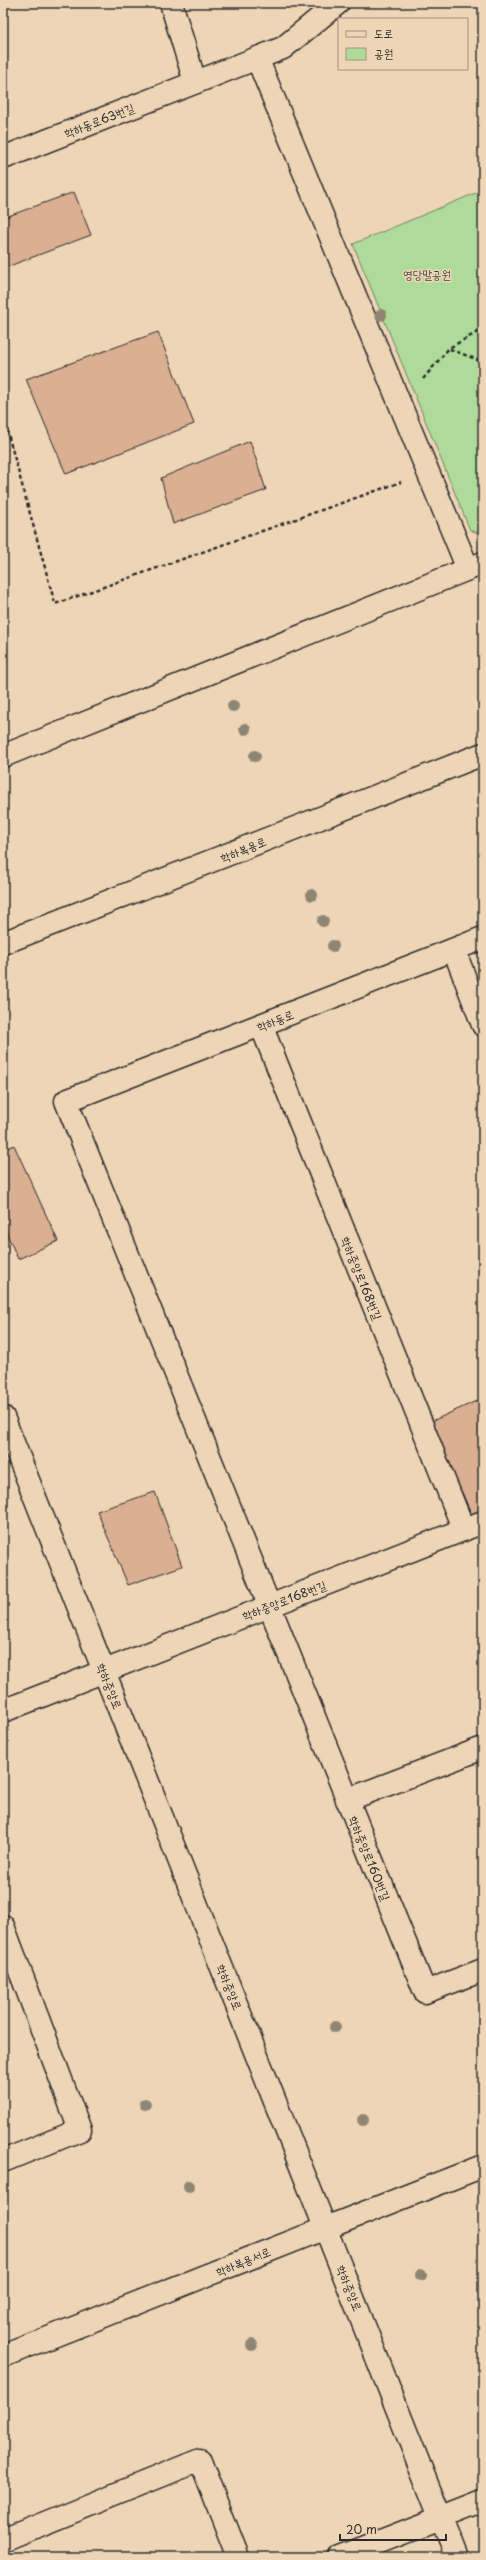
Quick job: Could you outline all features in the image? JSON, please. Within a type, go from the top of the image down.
[{"type":"street","points":[[171,3],[195,82]]},
{"type":"street","name":"학하동로63번길","points":[[3,158],[283,48],[338,3]]},
{"type":"street","points":[[3,756],[475,566],[428,473],[257,58]]},
{"type":"street","name":"학하복용로","points":[[3,943],[483,754]]},
{"type":"street","name":"학하동로","points":[[269,1606],[66,1101],[483,938]]},
{"type":"street","points":[[454,950],[483,1025]]},
{"type":"street","name":"학하중앙로168번길","points":[[3,1711],[473,1526],[261,1026]]},
{"type":"street","name":"학하중앙로","points":[[3,1417],[456,2557]]},
{"type":"street","points":[[269,1606],[347,1800]]},
{"type":"street","name":"학하중앙로160번길","points":[[483,1748],[347,1800],[425,1992],[483,1970]]},
{"type":"street","points":[[3,2161],[80,2130],[4,1934]]},
{"type":"street","name":"학하복용서로","points":[[3,2356],[483,2166]]},
{"type":"street","points":[[3,2540],[200,2460],[238,2557]]},
{"type":"street","points":[[340,2557],[483,2501]]},
{"type":"path","points":[[420,383],[449,348],[483,329]]},
{"type":"path","points":[[449,348],[483,362]]},
{"type":"path","points":[[3,416],[55,604],[428,473]]},
{"type":"green space","name":"영당말공원","points":[[483,190],[483,535],[470,530],[353,244]]},
{"type":"building","points":[[74,192],[91,235],[4,268],[3,218]]},
{"type":"building","points":[[158,332],[194,424],[66,474],[26,379]]},
{"type":"building","points":[[250,441],[266,490],[173,524],[161,478]]},
{"type":"building","points":[[14,1145],[58,1241],[18,1259],[3,1225],[3,1150]]},
{"type":"building","points":[[483,1398],[483,1510],[472,1515],[430,1422]]},
{"type":"building","points":[[155,1492],[182,1566],[128,1585],[97,1511]]}]
